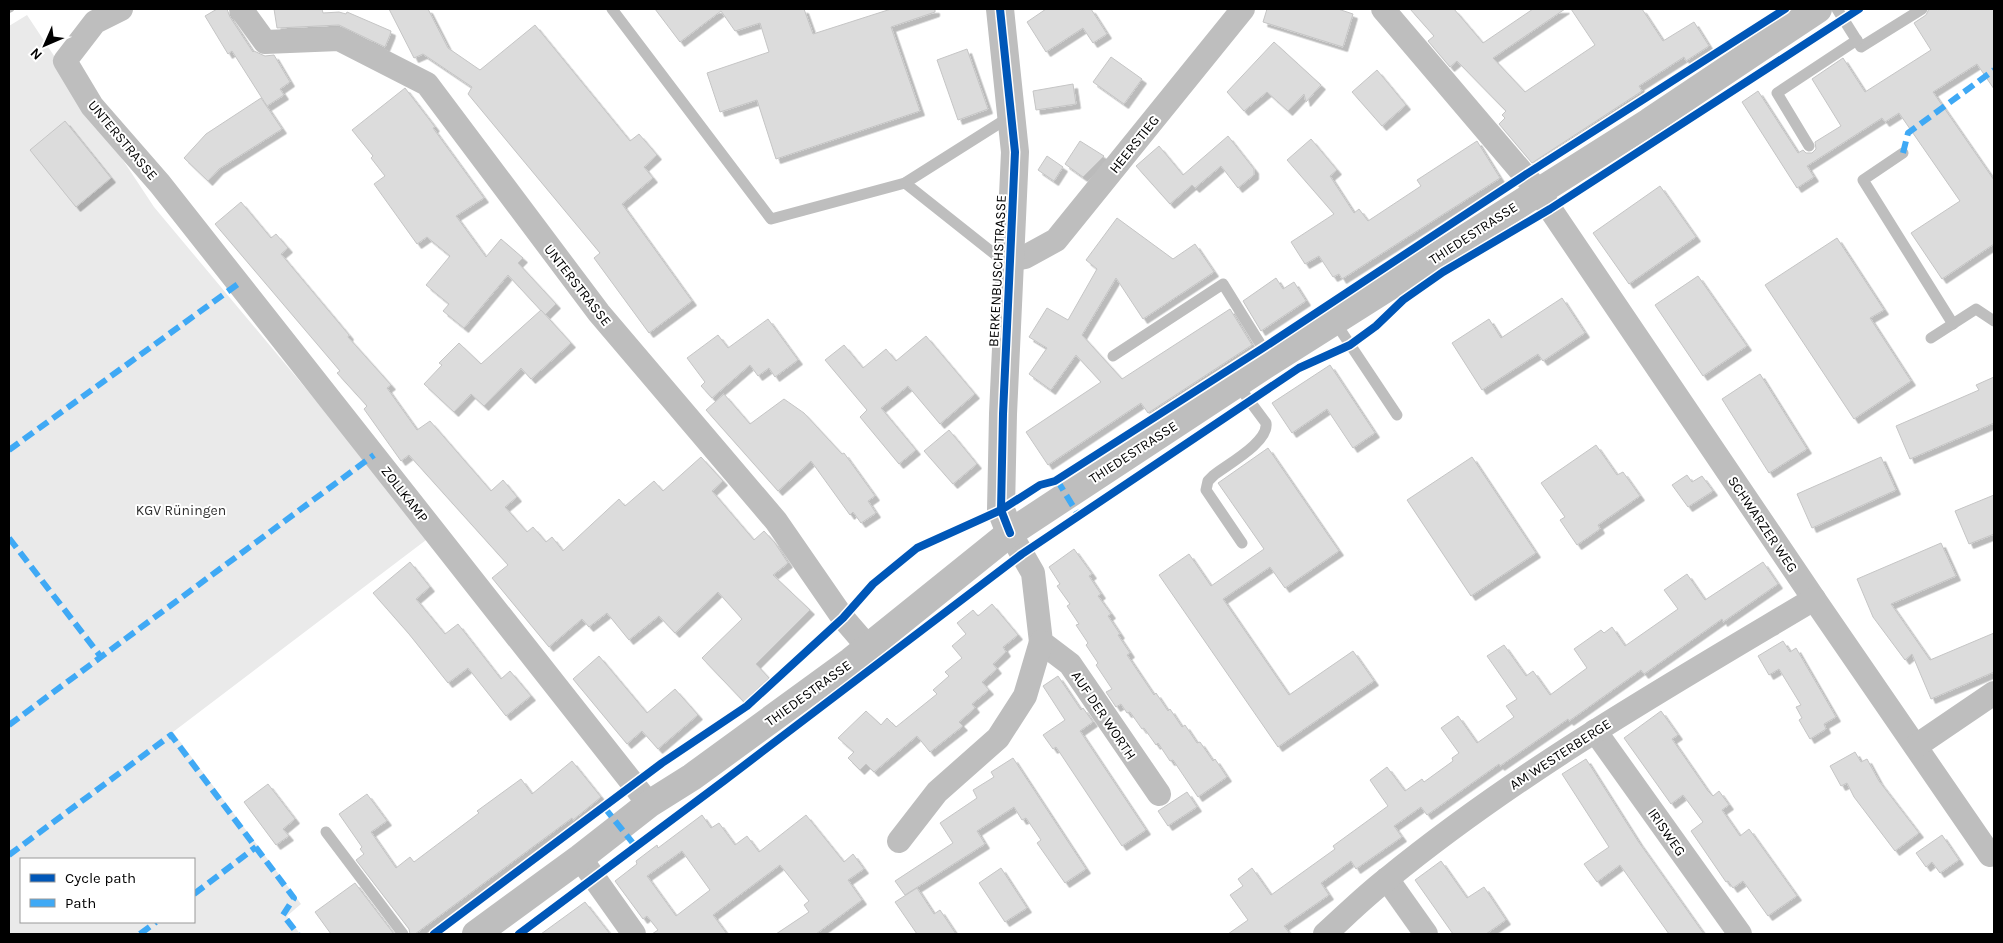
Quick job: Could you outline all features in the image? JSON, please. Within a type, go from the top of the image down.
[{"type":"street","name":"UNTERSTRASSE","points":[[121,9],[95,22],[65,61],[92,106],[160,184]]},
{"type":"street","name":"UNTERSTRASSE","points":[[242,9],[265,42],[339,40],[427,84],[599,313],[776,522],[843,618],[868,647]]},
{"type":"street","name":"BERKENBUSCHSTRASSE","points":[[1000,9],[1015,152],[1002,414],[1001,510],[1010,533]]},
{"type":"street","name":"HEERSTIEG","points":[[1010,260],[1025,257],[1056,240],[1244,9]]},
{"type":"street","points":[[1383,9],[1538,191]]},
{"type":"street","name":"THIEDESTRASSE","points":[[476,934],[580,858],[649,804],[692,777],[815,688],[1010,533],[1271,361],[1649,122],[1818,9]]},
{"type":"street","name":"ZOLLKAMP","points":[[160,184],[649,804]]},
{"type":"street","name":"SCHWARZER WEG","points":[[1538,191],[1990,855]]},
{"type":"street","points":[[899,841],[937,792],[998,738],[1025,696],[1041,642],[1033,573],[1010,533]]},
{"type":"street","name":"AM WESTERBERGE","points":[[1325,934],[1387,878],[1493,798],[1594,730],[1814,599]]},
{"type":"street","name":"AUF DER WORTH","points":[[1041,642],[1070,664],[1159,794]]},
{"type":"street","points":[[1916,746],[1994,693]]},
{"type":"street","name":"IRISWEG","points":[[1594,730],[1740,934]]},
{"type":"street","points":[[580,858],[634,934]]},
{"type":"street","points":[[1387,878],[1426,934]]},
{"type":"lane","points":[[612,9],[771,219],[905,183],[1012,116]]},
{"type":"lane","points":[[1837,9],[1861,47],[1922,9]]},
{"type":"lane","points":[[1809,146],[1777,93],[1856,40]]},
{"type":"lane","points":[[1903,153],[1864,180],[1953,324]]},
{"type":"lane","points":[[905,183],[997,256],[1010,260]]},
{"type":"lane","points":[[1113,356],[1223,284],[1271,361]]},
{"type":"lane","points":[[1931,338],[1976,309],[1994,321]]},
{"type":"lane","points":[[1335,322],[1397,415]]},
{"type":"lane","points":[[1237,384],[1266,423],[1266,430],[1260,441],[1214,475],[1208,481],[1206,490],[1242,543]]},
{"type":"lane","points":[[326,832],[403,934]]},
{"type":"green space","name":"KGV Rüningen","points":[[27,15],[154,207],[430,537],[173,732],[301,904],[287,916],[300,934],[9,934],[9,26]]},
{"type":"building","points":[[217,9],[227,9],[230,17],[253,52],[265,56],[274,55],[290,82],[280,89],[284,95],[267,106],[232,51],[228,54],[205,16]]},
{"type":"building","points":[[274,9],[322,9],[323,13],[339,12],[346,14],[347,12],[391,31],[385,47],[339,25],[277,28]]},
{"type":"building","points":[[389,9],[428,9],[448,48],[480,70],[535,25],[630,141],[639,134],[657,155],[644,167],[653,178],[622,204],[692,301],[649,333],[594,258],[600,253],[468,94],[472,87],[423,54],[414,58]]},
{"type":"building","points":[[655,9],[804,9],[813,34],[891,9],[935,9],[935,12],[891,27],[920,111],[776,159],[757,100],[720,112],[707,73],[769,52],[760,23],[735,31],[721,11],[680,42]]},
{"type":"building","points":[[1046,9],[1091,9],[1107,34],[1093,43],[1083,28],[1046,52],[1027,22]]},
{"type":"building","points":[[1267,9],[1338,9],[1353,14],[1343,47],[1263,22]]},
{"type":"building","points":[[1410,9],[1454,9],[1483,43],[1533,9],[1565,9],[1493,58],[1525,92],[1595,45],[1571,9],[1642,9],[1663,41],[1694,22],[1709,46],[1686,61],[1684,57],[1639,86],[1642,91],[1532,163],[1499,124],[1505,118],[1502,115],[1506,111],[1457,61],[1450,67],[1428,41],[1434,36]]},
{"type":"building","points":[[1929,9],[1994,9],[1994,89],[1977,64],[1933,92],[1994,180],[1994,244],[1942,279],[1911,233],[1960,201],[1899,113],[1885,122],[1882,118],[1807,166],[1814,177],[1797,188],[1742,102],[1758,91],[1798,153],[1803,150],[1806,153],[1812,153],[1816,149],[1815,142],[1841,126],[1812,79],[1843,58],[1865,92],[1931,50],[1914,23],[1926,15]]},
{"type":"building","points":[[1274,42],[1321,85],[1306,102],[1304,94],[1288,111],[1267,92],[1244,111],[1227,92]]},
{"type":"building","points":[[967,49],[988,109],[958,120],[937,60]]},
{"type":"building","points":[[1111,57],[1142,79],[1124,104],[1093,82]]},
{"type":"building","points":[[1377,70],[1406,105],[1382,126],[1352,92]]},
{"type":"building","points":[[1073,84],[1076,104],[1036,110],[1033,91]]},
{"type":"building","points":[[405,88],[435,127],[433,128],[484,198],[456,216],[486,257],[501,239],[523,258],[518,263],[556,304],[545,315],[508,275],[464,328],[443,311],[449,304],[426,285],[450,256],[427,237],[417,244],[374,184],[385,176],[371,158],[373,156],[352,130]]},
{"type":"building","points":[[261,98],[282,129],[219,169],[208,181],[184,158],[206,134]]},
{"type":"building","points":[[65,121],[111,178],[76,207],[30,150]]},
{"type":"building","points":[[1228,136],[1254,169],[1254,175],[1238,188],[1221,166],[1195,188],[1192,185],[1170,204],[1136,166],[1159,146],[1183,175]]},
{"type":"building","points":[[1311,139],[1337,170],[1330,176],[1354,213],[1359,209],[1368,221],[1421,186],[1417,180],[1477,141],[1500,178],[1342,279],[1339,274],[1333,277],[1319,256],[1305,264],[1291,242],[1334,214],[1287,160]]},
{"type":"building","points":[[1080,141],[1104,156],[1083,177],[1065,164]]},
{"type":"building","points":[[1047,156],[1063,167],[1054,181],[1038,170]]},
{"type":"building","points":[[1660,186],[1696,237],[1629,284],[1593,233]]},
{"type":"building","points":[[241,202],[271,238],[276,234],[288,248],[281,254],[349,335],[348,337],[391,385],[387,388],[417,430],[430,421],[491,491],[503,480],[517,497],[505,507],[527,532],[533,527],[546,542],[552,537],[563,551],[619,499],[625,506],[654,481],[663,491],[701,457],[723,481],[712,491],[754,540],[764,531],[775,543],[788,563],[773,575],[810,610],[756,664],[769,678],[744,702],[702,658],[742,619],[718,592],[675,633],[659,616],[629,640],[607,613],[589,627],[582,619],[549,647],[492,578],[508,565],[409,455],[401,461],[364,409],[367,406],[337,373],[340,371],[215,224]]},
{"type":"building","points":[[1117,218],[1173,259],[1195,244],[1214,272],[1143,319],[1116,278],[1082,335],[1122,379],[1230,309],[1252,345],[1148,413],[1141,403],[1048,465],[1026,432],[1101,382],[1076,355],[1051,390],[1029,374],[1047,348],[1029,337],[1047,308],[1068,320],[1097,269],[1086,260]]},
{"type":"building","points":[[1837,238],[1884,310],[1870,318],[1911,381],[1854,419],[1765,285]]},
{"type":"building","points":[[1698,276],[1747,346],[1703,376],[1655,305]]},
{"type":"building","points":[[1276,278],[1283,289],[1294,282],[1306,301],[1261,331],[1243,301]]},
{"type":"building","points":[[1562,298],[1585,333],[1543,361],[1538,354],[1482,390],[1452,343],[1489,319],[1501,338]]},
{"type":"building","points":[[541,310],[571,343],[531,379],[521,368],[484,406],[471,394],[454,412],[424,384],[442,365],[439,363],[459,343],[481,364]]},
{"type":"building","points":[[768,319],[798,360],[775,377],[769,368],[758,376],[750,365],[712,398],[701,386],[705,382],[687,358],[718,335],[728,348]]},
{"type":"building","points":[[926,336],[975,394],[940,424],[908,386],[881,408],[916,450],[899,464],[860,417],[867,410],[825,360],[844,345],[863,368],[886,349],[896,361]]},
{"type":"building","points":[[1330,365],[1375,433],[1353,448],[1327,409],[1292,433],[1272,403]]},
{"type":"building","points":[[1760,374],[1807,449],[1769,473],[1722,399]]},
{"type":"building","points":[[1994,377],[1994,423],[1910,459],[1896,426],[1979,390],[1976,385]]},
{"type":"building","points":[[724,394],[750,424],[784,399],[804,413],[842,454],[844,453],[875,496],[868,501],[876,513],[861,523],[853,512],[850,515],[811,461],[778,491],[706,410]]},
{"type":"building","points":[[949,430],[977,464],[953,484],[924,451]]},
{"type":"building","points":[[1596,445],[1617,475],[1623,472],[1640,496],[1598,525],[1600,529],[1577,545],[1560,520],[1565,517],[1541,483]]},
{"type":"building","points":[[1268,448],[1339,551],[1285,588],[1270,567],[1223,599],[1289,695],[1353,651],[1374,681],[1278,747],[1159,575],[1189,554],[1211,586],[1264,549],[1218,483]]},
{"type":"building","points":[[1472,457],[1536,553],[1471,596],[1407,500]]},
{"type":"building","points":[[1881,457],[1896,490],[1812,528],[1797,494]]},
{"type":"building","points":[[1687,475],[1692,482],[1702,476],[1713,491],[1688,507],[1672,485]]},
{"type":"building","points":[[1994,495],[1994,534],[1969,544],[1955,511]]},
{"type":"building","points":[[1941,543],[1956,576],[1891,604],[1930,660],[1994,633],[1994,672],[1931,699],[1912,654],[1905,660],[1873,617],[1857,579]]},
{"type":"building","points":[[1074,549],[1092,574],[1089,576],[1101,594],[1098,596],[1111,614],[1108,616],[1130,653],[1127,655],[1154,695],[1156,693],[1182,727],[1185,725],[1197,743],[1200,742],[1213,761],[1215,759],[1227,777],[1198,797],[1173,760],[1170,761],[1158,743],[1156,745],[1130,712],[1127,713],[1121,704],[1116,707],[1106,692],[1112,689],[1096,665],[1098,663],[1086,645],[1088,643],[1076,625],[1079,624],[1067,606],[1070,604],[1057,586],[1060,584],[1049,567]]},
{"type":"building","points":[[410,562],[430,587],[416,599],[445,634],[458,624],[501,679],[510,671],[531,696],[506,716],[468,668],[448,683],[373,593]]},
{"type":"building","points":[[1763,562],[1778,584],[1723,622],[1722,619],[1644,674],[1641,670],[1569,721],[1568,719],[1500,766],[1499,764],[1427,815],[1421,807],[1394,826],[1402,837],[1356,869],[1351,861],[1321,883],[1329,895],[1284,926],[1290,934],[1228,934],[1248,920],[1230,895],[1243,886],[1238,879],[1252,868],[1271,895],[1335,849],[1333,846],[1388,806],[1370,780],[1387,767],[1405,791],[1422,779],[1424,782],[1453,761],[1452,758],[1459,753],[1441,728],[1458,716],[1477,743],[1514,717],[1506,706],[1517,699],[1487,656],[1504,645],[1526,676],[1533,671],[1550,695],[1587,668],[1574,649],[1601,630],[1604,633],[1612,627],[1625,646],[1678,609],[1664,590],[1687,574],[1705,600]]},
{"type":"building","points":[[992,604],[1018,635],[1003,647],[1006,652],[993,664],[997,669],[982,682],[989,690],[972,704],[975,708],[959,722],[963,726],[930,752],[917,736],[874,772],[866,764],[860,770],[848,758],[854,752],[838,738],[866,711],[881,725],[887,718],[896,727],[937,694],[933,690],[949,676],[945,672],[962,658],[952,646],[966,634],[957,623],[973,610],[978,616]]},
{"type":"building","points":[[1783,641],[1790,652],[1796,648],[1836,717],[1824,724],[1826,729],[1810,739],[1799,720],[1802,718],[1796,707],[1801,705],[1779,669],[1769,675],[1758,656]]},
{"type":"building","points":[[599,656],[647,713],[675,689],[698,715],[658,749],[642,731],[627,744],[573,679]]},
{"type":"building","points":[[1058,676],[1081,710],[1083,708],[1093,722],[1080,731],[1146,830],[1122,846],[1056,747],[1053,749],[1043,735],[1065,720],[1043,686]]},
{"type":"building","points":[[1661,711],[1678,735],[1672,739],[1708,791],[1713,796],[1719,791],[1729,805],[1722,810],[1740,836],[1749,829],[1797,896],[1768,916],[1743,881],[1733,888],[1728,881],[1726,882],[1691,831],[1703,822],[1683,795],[1671,804],[1624,738]]},
{"type":"building","points":[[1855,752],[1861,762],[1867,759],[1879,781],[1919,833],[1895,851],[1854,797],[1847,783],[1841,786],[1830,766]]},
{"type":"building","points":[[1013,758],[1086,869],[1065,883],[1037,843],[1041,840],[1026,818],[1022,820],[1014,807],[977,831],[985,844],[905,895],[895,881],[953,843],[940,823],[977,798],[973,790],[994,777],[991,772]]},
{"type":"building","points":[[1586,759],[1638,841],[1704,934],[1669,934],[1620,865],[1597,882],[1584,864],[1609,847],[1562,774]]},
{"type":"building","points":[[572,761],[601,797],[573,820],[572,818],[415,934],[410,934],[409,929],[356,860],[364,854],[360,849],[362,847],[339,814],[367,794],[387,821],[371,832],[396,868],[410,857],[414,862],[479,813],[477,811],[521,779],[532,794]]},
{"type":"building","points":[[268,784],[295,819],[283,829],[289,836],[276,845],[244,802]]},
{"type":"building","points":[[1187,792],[1197,807],[1168,826],[1158,811]]},
{"type":"building","points":[[702,815],[711,828],[719,823],[735,845],[747,836],[759,852],[806,815],[844,862],[853,854],[864,869],[848,880],[862,900],[816,934],[776,934],[809,912],[804,905],[809,901],[780,865],[713,915],[727,934],[652,934],[658,930],[647,916],[643,919],[615,881],[637,864],[636,861],[657,845],[658,848]],"holes":[[[682,851],[710,890],[676,916],[647,876]]]},
{"type":"building","points":[[1942,835],[1959,860],[1940,873],[1932,862],[1926,867],[1916,853]]},
{"type":"building","points":[[1441,861],[1467,898],[1484,887],[1506,920],[1486,934],[1453,934],[1415,880]]},
{"type":"building","points":[[1001,868],[1027,908],[1005,922],[979,883]]},
{"type":"building","points":[[355,883],[394,934],[331,934],[315,912]]},
{"type":"building","points":[[917,888],[934,914],[940,910],[956,934],[917,934],[895,902]]},
{"type":"building","points":[[585,902],[610,934],[541,934]]},
{"type":"marked path","points":[[1903,153],[1908,133],[1994,70]]},
{"type":"marked path","points":[[9,450],[238,284]]},
{"type":"marked path","points":[[9,725],[374,455]]},
{"type":"marked path","points":[[1057,480],[1079,516]]},
{"type":"marked path","points":[[9,538],[101,657]]},
{"type":"marked path","points":[[9,855],[171,735],[294,898],[283,915],[298,934]]},
{"type":"marked path","points":[[604,807],[636,847]]},
{"type":"marked path","points":[[195,893],[256,847]]},
{"type":"marked path","points":[[140,934],[155,923]]},
{"type":"cycle path","points":[[1000,9],[1015,152],[1003,414],[1001,510],[1010,533]]},
{"type":"cycle path","points":[[434,934],[662,763],[747,706],[843,618],[873,584],[917,548],[1001,510],[1040,485],[1055,481],[1263,348],[1525,175],[1785,9]]},
{"type":"cycle path","points":[[519,934],[1022,554],[1299,368],[1350,345],[1376,326],[1403,300],[1443,272],[1550,209],[1859,9]]}]
